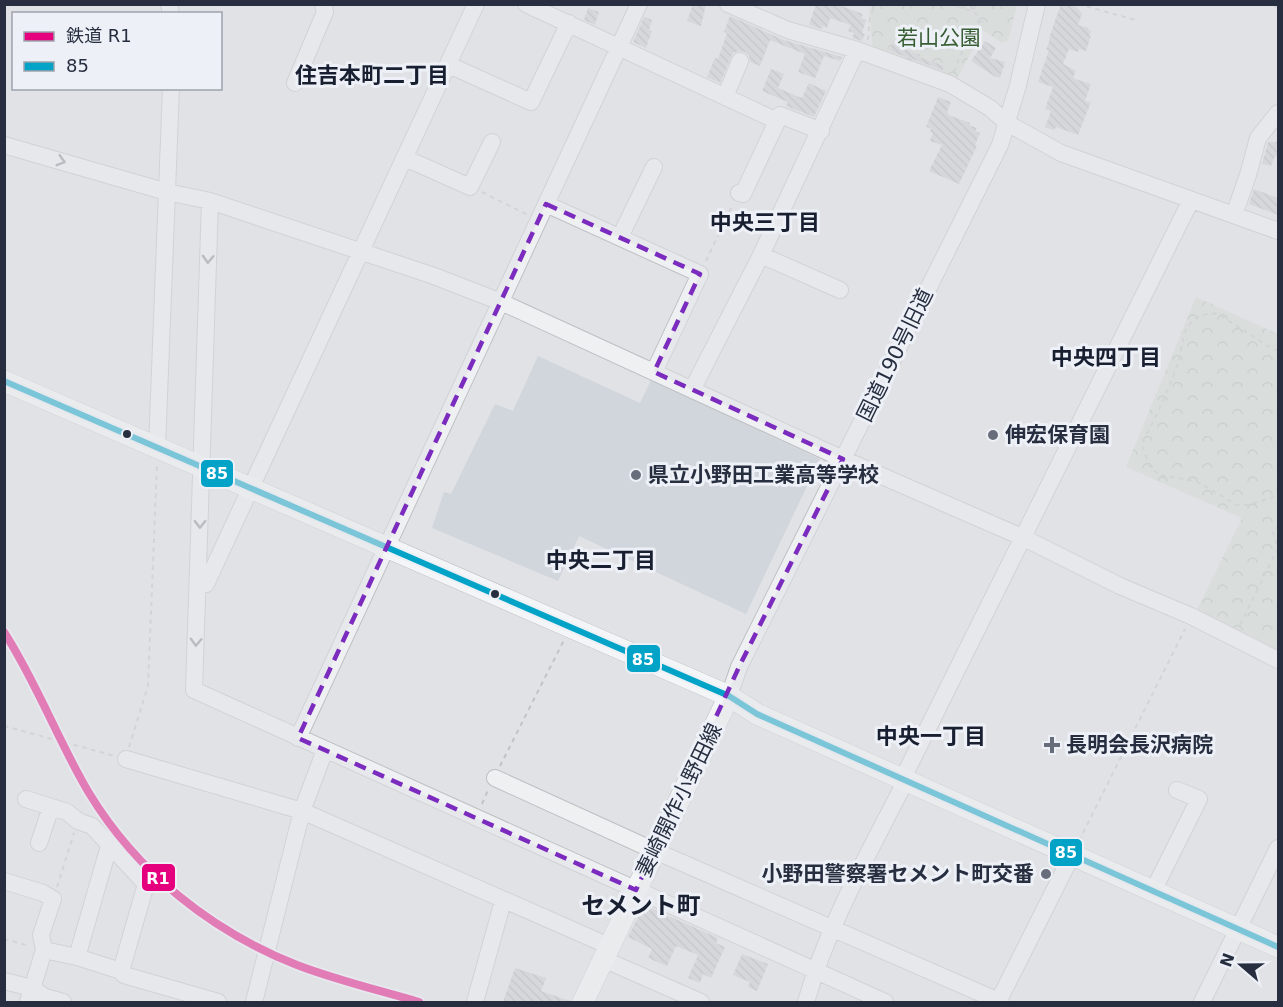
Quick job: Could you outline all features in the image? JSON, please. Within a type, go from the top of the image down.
[{"type":"main road","points":[[4,381],[729,696],[757,714],[1278,947]]},
{"type":"main road","name":"妻崎開作小野田線","points":[[583,1002],[729,696]]},
{"type":"street","points":[[296,83],[325,12],[323,4]]},
{"type":"street","points":[[198,584],[206,584],[476,4]]},
{"type":"street","points":[[526,4],[777,121]]},
{"type":"street","points":[[298,738],[639,4]]},
{"type":"street","points":[[728,4],[788,30],[863,52],[950,84],[990,108],[1007,123],[1061,153],[1278,231]]},
{"type":"street","name":"国道190号旧道","points":[[729,696],[739,667],[999,145],[1018,85],[1036,4]]},
{"type":"street","points":[[449,65],[531,102],[569,23]]},
{"type":"street","points":[[692,390],[761,255],[820,131],[863,52]]},
{"type":"street","points":[[725,97],[740,61]]},
{"type":"street","points":[[157,447],[171,90]]},
{"type":"street","points":[[1234,215],[1258,138],[1278,113]]},
{"type":"street","points":[[739,193],[743,194],[780,115],[820,131]]},
{"type":"street","points":[[405,158],[470,187],[492,142]]},
{"type":"street","points":[[4,145],[167,192],[210,201],[455,284],[501,302],[843,459],[1024,538],[1120,586],[1191,616],[1278,660]]},
{"type":"street","points":[[620,237],[654,167]]},
{"type":"street","points":[[806,1002],[831,928],[906,780],[907,770],[1191,200]]},
{"type":"street","points":[[210,201],[194,690],[885,1002]]},
{"type":"street","points":[[546,204],[700,274],[654,372]]},
{"type":"street","points":[[761,255],[840,290]]},
{"type":"street","points":[[254,1002],[302,811],[326,750]]},
{"type":"street","points":[[126,759],[302,811],[503,901],[701,1002]]},
{"type":"street","points":[[495,778],[999,1002],[1072,855]]},
{"type":"street","points":[[1153,891],[1199,799],[1177,790]]},
{"type":"street","points":[[27,798],[67,812],[78,821],[92,826],[146,884],[121,971]]},
{"type":"street","points":[[39,843],[51,807]]},
{"type":"street","points":[[77,957],[109,846]]},
{"type":"street","points":[[1202,1002],[1278,848]]},
{"type":"street","points":[[4,881],[43,893],[53,899],[41,935],[44,950],[30,995]]},
{"type":"street","points":[[475,1002],[503,901]]},
{"type":"street","points":[[44,950],[77,957],[121,971],[124,975],[218,1002]]},
{"type":"street","points":[[4,981],[30,995],[63,1002]]},
{"type":"path","points":[[863,52],[875,4]]},
{"type":"path","points":[[973,11],[976,4]]},
{"type":"path","points":[[1078,4],[1139,21]]},
{"type":"path","points":[[1273,4],[1278,9]]},
{"type":"path","points":[[950,84],[960,56],[979,22],[978,16],[973,11],[957,7]]},
{"type":"path","points":[[979,22],[985,21]]},
{"type":"path","points":[[470,187],[538,220]]},
{"type":"path","points":[[700,274],[739,193]]},
{"type":"path","points":[[1278,351],[1218,314],[1210,312],[1193,321],[1188,327],[1165,398],[1142,446],[1150,467],[1159,474],[1196,482],[1237,505],[1247,505],[1278,496]]},
{"type":"path","points":[[4,726],[126,759],[148,686],[157,447]]},
{"type":"path","points":[[1233,638],[1278,548],[1272,530],[1278,527]]},
{"type":"path","points":[[1072,855],[1191,616]]},
{"type":"path","points":[[476,818],[523,718],[570,628]]},
{"type":"path","points":[[53,899],[78,821]]},
{"type":"path","points":[[4,939],[44,950]]},
{"type":"highlighted area","points":[[546,204],[700,274],[654,372],[843,459],[739,667],[636,890],[298,738]]},
{"type":"shaded area","name":"県立小野田工業高等学校","points":[[538,356],[640,403],[651,380],[820,459],[746,614],[579,536],[558,581],[432,528],[444,492],[451,494],[495,404],[513,411]]},
{"type":"green space","name":"若山公園","points":[[872,5],[1017,5],[1008,41],[1002,43],[983,30],[956,81],[873,51],[869,12]]},
{"type":"green space","points":[[1196,297],[1278,334],[1278,650],[1196,612],[1242,518],[1126,467]]},
{"type":"building","points":[[693,4],[706,4],[701,26],[687,21]]},
{"type":"building","points":[[816,4],[836,4],[863,14],[861,18],[866,20],[862,41],[852,38],[854,33],[848,31],[851,25],[830,18],[827,28],[823,26],[822,29],[809,25]]},
{"type":"building","points":[[1061,4],[1077,7],[1082,14],[1078,25],[1089,28],[1088,30],[1091,31],[1086,51],[1079,49],[1078,52],[1069,49],[1063,64],[1076,71],[1073,77],[1075,79],[1091,84],[1085,101],[1091,102],[1078,135],[1056,127],[1054,130],[1045,127],[1051,111],[1045,109],[1053,87],[1038,82],[1049,50],[1046,50],[1049,38]]},
{"type":"building","points":[[588,8],[599,12],[595,25],[584,20]]},
{"type":"building","points":[[730,16],[784,40],[842,57],[840,61],[824,56],[815,78],[798,72],[805,54],[770,40],[760,66],[750,62],[749,55],[745,52],[733,53],[720,83],[707,77],[715,58],[718,59]]},
{"type":"building","points":[[644,17],[652,20],[649,30],[652,31],[646,48],[633,42]]},
{"type":"building","points":[[893,41],[920,55],[919,57],[944,66],[943,70],[890,51]]},
{"type":"building","points":[[985,41],[996,48],[990,58],[1005,62],[1000,78],[971,61]]},
{"type":"building","points":[[771,69],[784,74],[778,88],[799,97],[802,98],[809,83],[826,91],[814,117],[786,106],[788,102],[762,91]]},
{"type":"building","points":[[938,97],[951,102],[947,112],[949,115],[970,123],[969,125],[977,128],[975,131],[980,133],[975,145],[977,146],[959,184],[929,171],[942,145],[930,141],[933,133],[930,132],[931,128],[926,127]]},
{"type":"building","points":[[1268,142],[1278,142],[1278,157],[1275,156],[1271,166],[1262,164]]},
{"type":"building","points":[[1254,189],[1278,198],[1278,215],[1249,204]]},
{"type":"building","points":[[644,905],[718,938],[716,943],[725,947],[711,978],[703,974],[700,983],[688,978],[698,955],[676,946],[667,966],[648,958],[652,949],[628,937]]},
{"type":"building","points":[[742,954],[768,964],[757,991],[748,987],[750,982],[733,975]]},
{"type":"building","points":[[515,968],[546,978],[541,991],[570,1002],[503,1002]]},
{"type":"rail line","name":"R1","points":[[4,632],[27,671],[89,793],[108,822],[153,873],[206,916],[265,951],[327,975],[419,1002]]},
{"type":"transit line","name":"85","points":[[4,381],[729,696],[757,714],[1278,947]]},
{"type":"place","name":"伸宏保育園","points":[[993,435]]},
{"type":"place","name":"県立小野田工業高等学校","points":[[636,475]]},
{"type":"place","name":"長明会長沢病院","points":[[1052,745]]},
{"type":"place","name":"小野田警察署セメント町交番","points":[[1046,874]]},
{"type":"district","name":"住吉本町二丁目","points":[[372,75]]},
{"type":"district","name":"中央三丁目","points":[[765,222]]},
{"type":"district","name":"中央四丁目","points":[[1106,357]]},
{"type":"district","name":"中央二丁目","points":[[601,560]]},
{"type":"district","name":"中央一丁目","points":[[931,736]]},
{"type":"district","name":"セメント町","points":[[641,906]]}]
